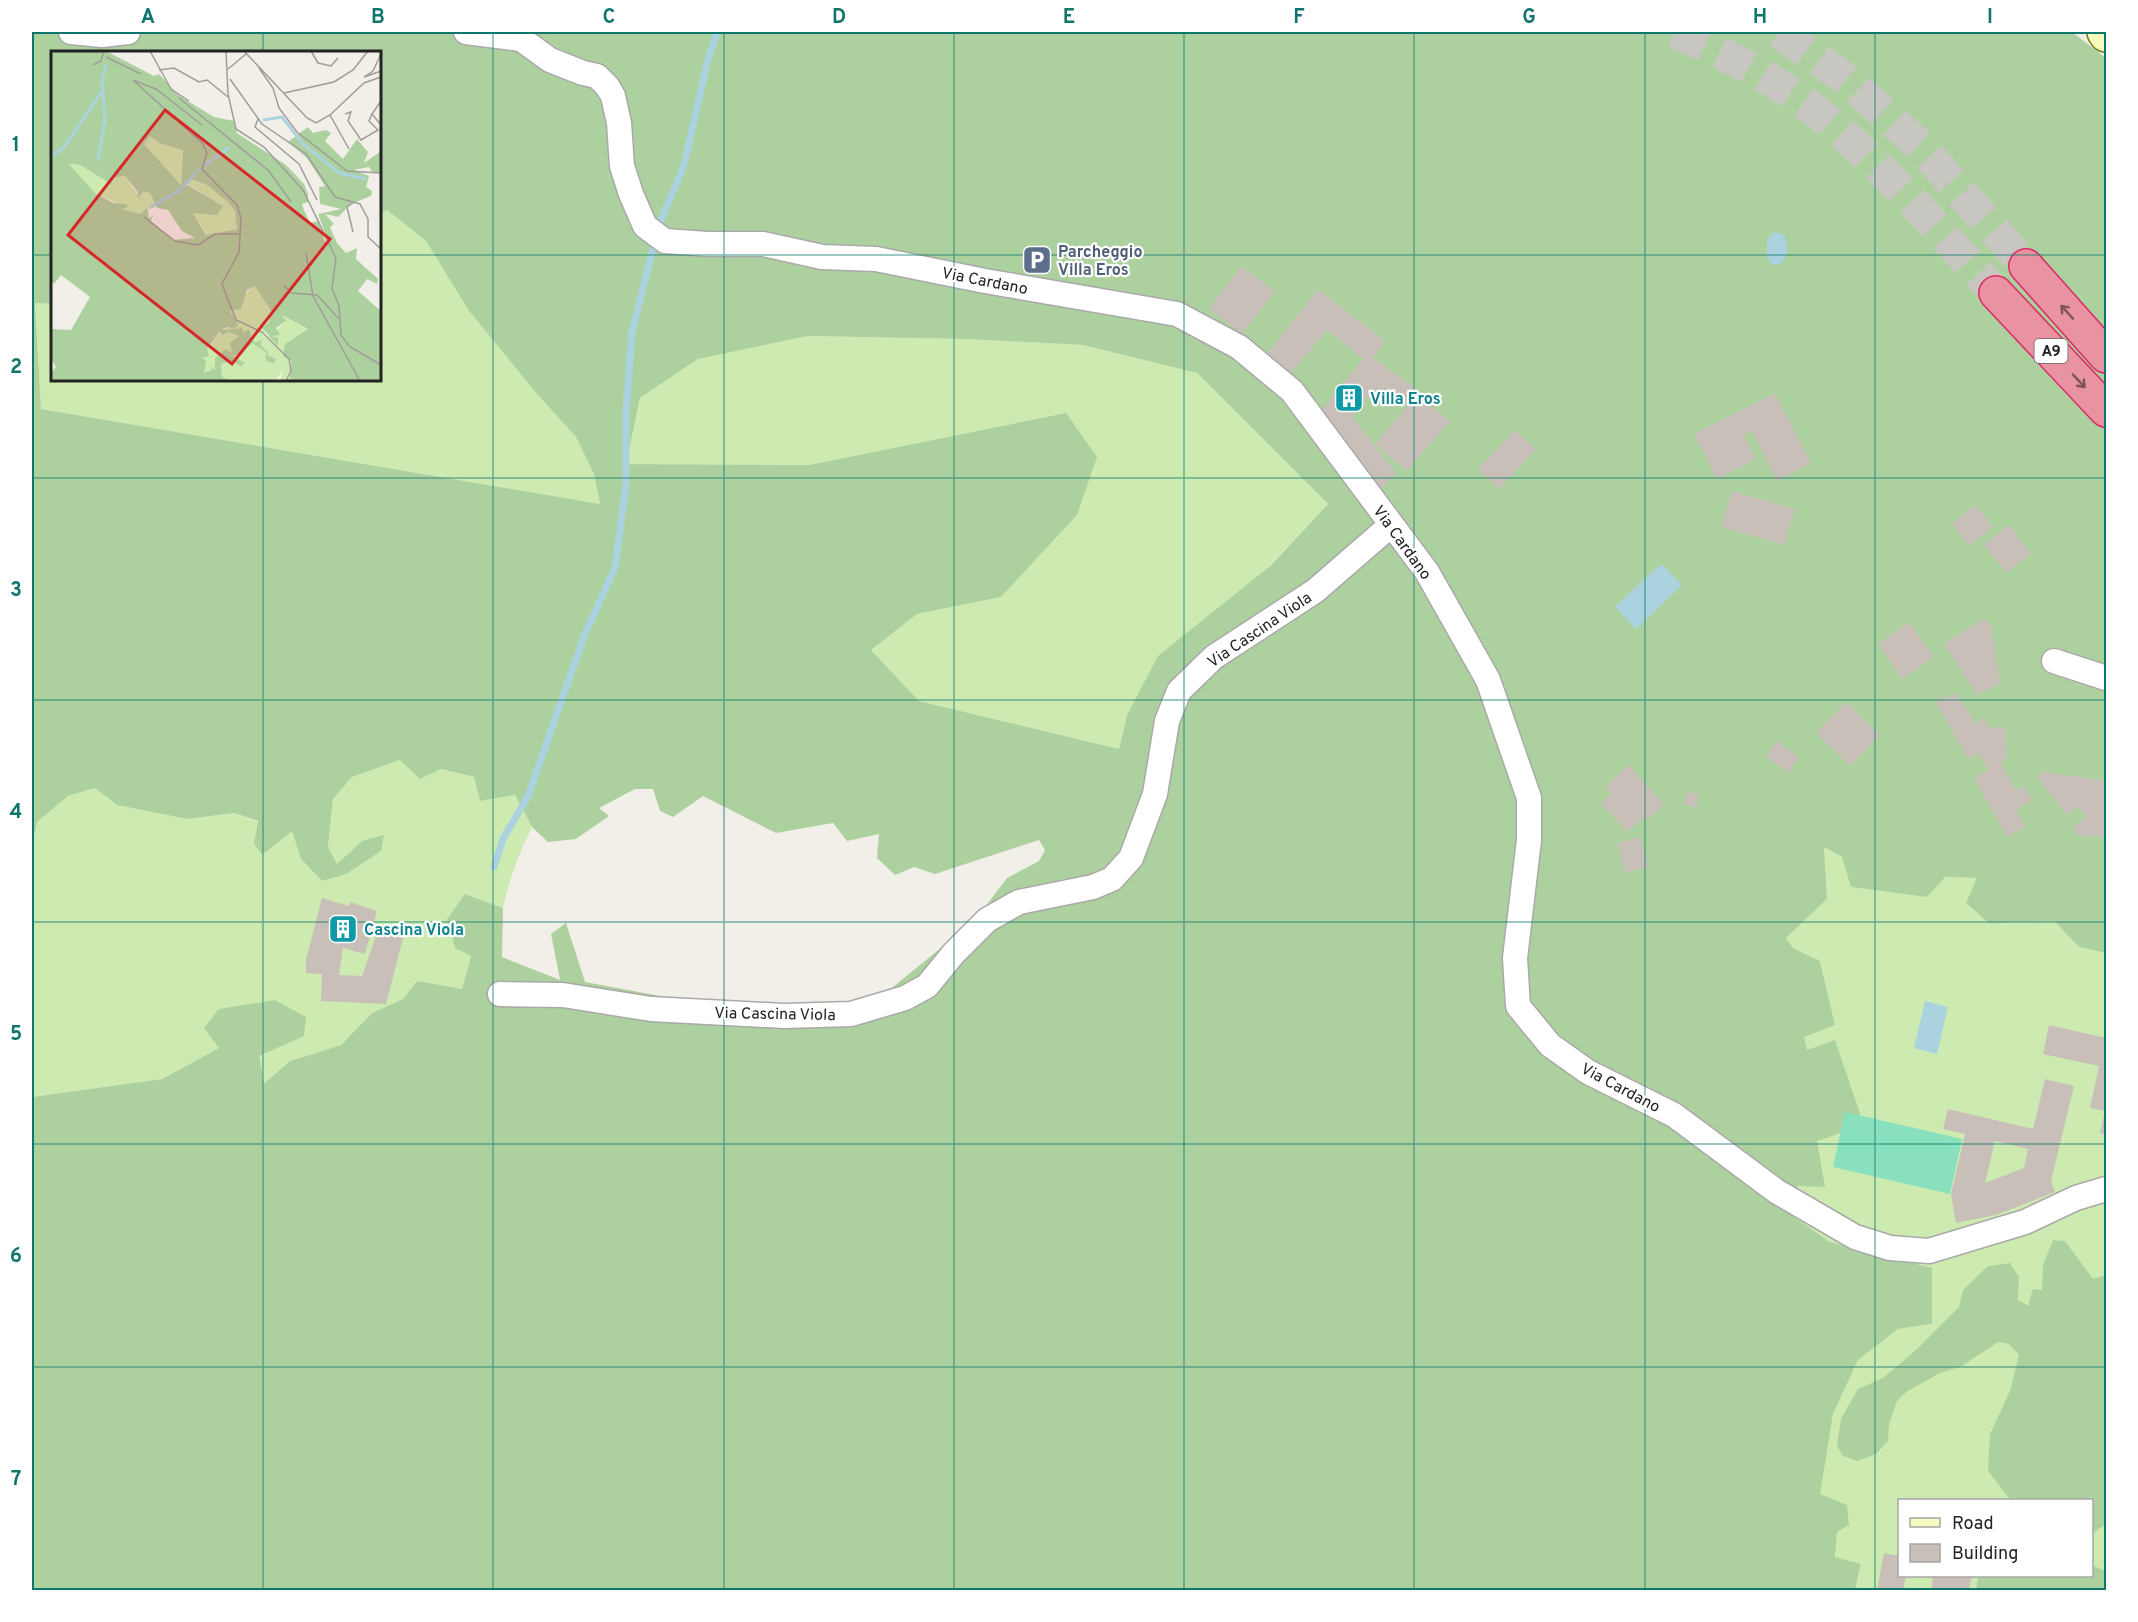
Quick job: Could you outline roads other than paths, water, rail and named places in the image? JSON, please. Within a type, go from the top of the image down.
[{"type":"highway","name":"A9","points":[[2026,266],[2106,356]]},
{"type":"highway","name":"A9","points":[[1996,293],[2106,410]]},
{"type":"main road","points":[[2103,32],[2106,35]]},
{"type":"street","points":[[71,32],[102,35],[128,32]]},
{"type":"street","name":"Via Cardano","points":[[466,32],[521,39],[550,60],[597,76],[607,86],[613,96],[619,123],[622,166],[631,194],[645,226],[665,241],[763,244],[822,257],[876,259],[985,281],[1177,314],[1239,347],[1292,391],[1427,572],[1488,680],[1529,798],[1529,840],[1515,958],[1518,1006],[1550,1045],[1588,1072],[1674,1115],[1776,1191],[1855,1237],[1890,1248],[1929,1251],[2025,1222],[2076,1198],[2106,1189]]},
{"type":"street","name":"Via Cascina Viola","points":[[500,994],[562,995],[651,1009],[784,1016],[851,1014],[905,998],[927,986],[954,953],[987,920],[1019,902],[1094,887],[1112,879],[1131,858],[1155,794],[1167,721],[1179,691],[1214,657],[1315,591],[1391,525]]},
{"type":"street","points":[[2054,661],[2106,678]]},
{"type":"water","points":[[1776,232],[1784,235],[1787,253],[1780,264],[1775,265],[1768,257],[1767,242],[1771,234]]},
{"type":"water","points":[[1661,564],[1682,585],[1636,629],[1615,607]]},
{"type":"water","points":[[1925,1001],[1948,1007],[1937,1054],[1914,1048]]},
{"type":"waterway","points":[[657,230],[684,165],[708,59],[717,32]]},
{"type":"waterway","points":[[494,867],[503,839],[528,796],[585,634],[615,568],[626,484],[626,412],[632,332],[655,241]]},
{"type":"tunnel","points":[[1675,32],[1756,71],[1812,108],[1894,183],[1996,293]]},
{"type":"tunnel","points":[[1779,32],[1846,79],[1919,145],[2026,266]]},
{"type":"place","name":"Parcheggio Villa Eros","points":[[1037,260]]},
{"type":"place","name":"Villa Eros","points":[[1349,398]]},
{"type":"place","name":"Cascina Viola","points":[[343,929]]}]
